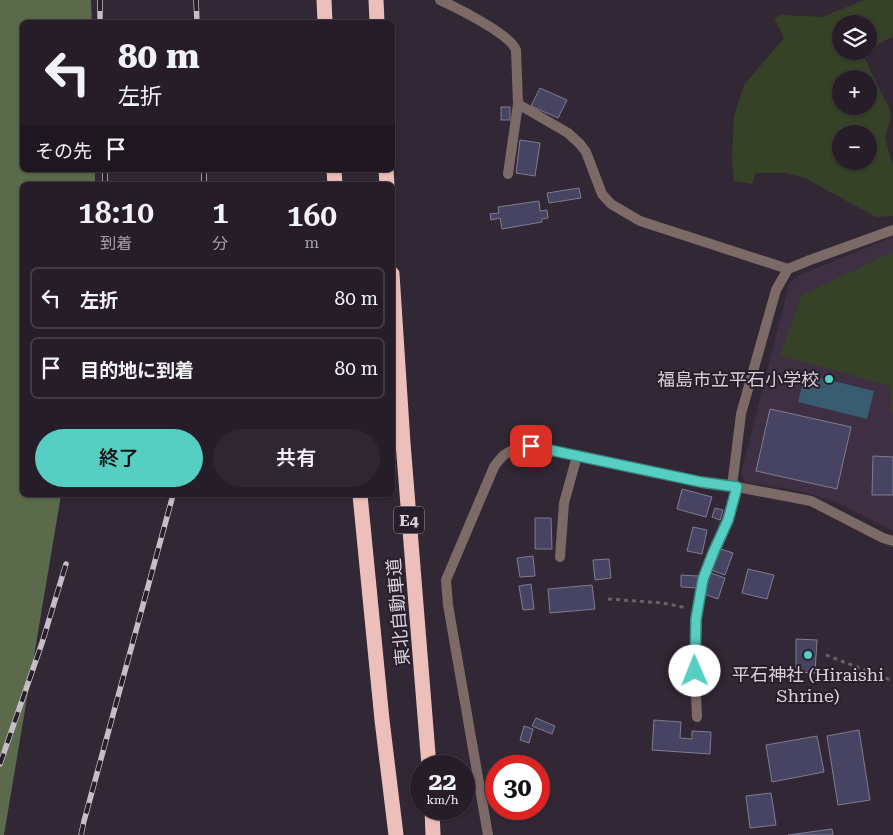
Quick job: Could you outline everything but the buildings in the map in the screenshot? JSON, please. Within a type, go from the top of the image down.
[{"type":"highway","points":[[324,0],[325,20]]},
{"type":"highway","points":[[376,0],[378,20]]},
{"type":"highway","name":"東北自動車道","points":[[395,319],[428,755]]},
{"type":"highway","name":"東北自動車道","points":[[360,497],[382,720],[396,835]]},
{"type":"highway","points":[[433,820],[434,835]]},
{"type":"street","points":[[440,0],[493,29],[514,44],[516,50],[518,104],[508,174]]},
{"type":"street","points":[[518,104],[568,133],[580,144],[586,152],[602,194],[610,204],[623,212],[640,221],[788,270]]},
{"type":"street","points":[[697,717],[695,656],[697,610],[703,579],[728,520],[735,487],[741,414],[776,290],[788,270],[810,260],[893,230]]},
{"type":"street","points":[[488,835],[448,604],[446,580],[500,457],[512,450],[531,446],[701,482],[811,501],[882,538],[893,541]]},
{"type":"street","points":[[560,557],[564,503],[577,456]]},
{"type":"path","points":[[608,599],[663,603],[697,610]]},
{"type":"path","points":[[826,655],[893,681]]},
{"type":"shaded area","name":"福島市立平石小学校","points":[[893,237],[893,531],[833,501],[800,491],[745,482],[741,474],[789,284],[797,276]]},
{"type":"green space","points":[[0,0],[91,0],[92,20],[20,20],[20,172],[95,172],[95,182],[20,182],[20,497],[61,497],[4,835],[0,835]]},
{"type":"green space","points":[[864,0],[893,0],[893,36],[877,45],[877,15],[832,15],[832,60],[865,60],[870,70],[832,70],[832,115],[877,115],[877,84],[889,108],[891,118],[885,137],[893,163],[893,216],[876,217],[805,178],[786,173],[756,173],[752,184],[734,181],[732,158],[734,116],[744,85],[784,38],[774,18],[782,15],[822,17]]},
{"type":"green space","points":[[893,252],[893,414],[891,414],[890,386],[780,355],[802,295]]},
{"type":"water","points":[[805,374],[874,391],[867,419],[798,402]]},
{"type":"railway","points":[[100,0],[100,20]]},
{"type":"railway","points":[[196,0],[197,20]]},
{"type":"railway","points":[[105,172],[105,182]]},
{"type":"railway","points":[[204,172],[204,182]]},
{"type":"railway","points":[[81,835],[172,497]]},
{"type":"railway","points":[[0,764],[42,643],[66,564]]},
{"type":"place","name":"福島市立平石小学校","points":[[829,379]]},
{"type":"place","name":"平石神社 (Hiraishi Shrine)","points":[[808,655]]},
{"type":"route","points":[[531,446],[701,482],[737,487],[728,520],[703,579],[696,619],[695,671]]}]
